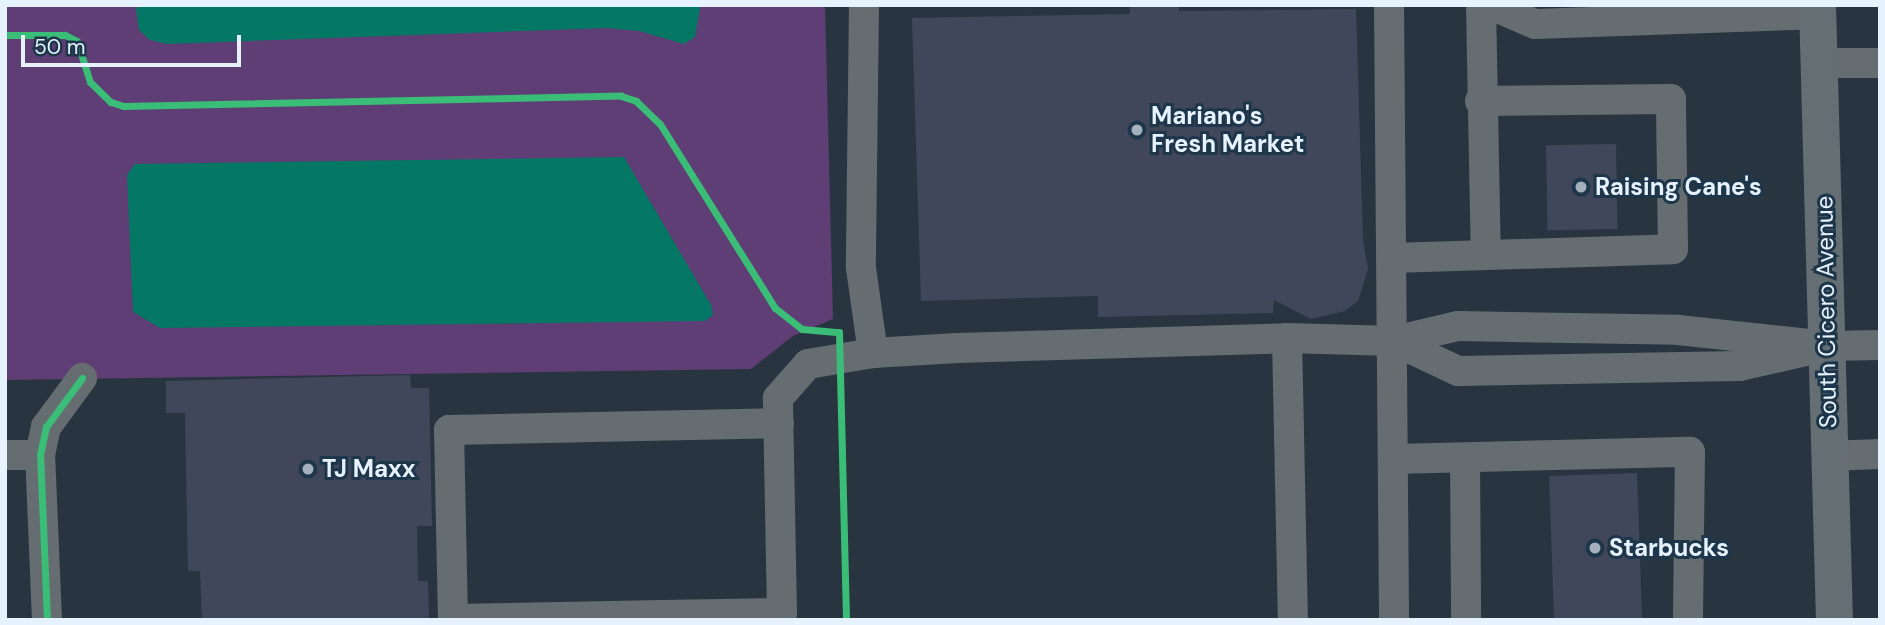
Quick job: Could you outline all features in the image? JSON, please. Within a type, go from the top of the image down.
[{"type":"main road","name":"South Cicero Avenue","points":[[1817,10],[1834,620]]},
{"type":"street","points":[[864,5],[861,268],[873,353]]},
{"type":"street","points":[[1389,5],[1394,341],[1394,620]]},
{"type":"street","points":[[1481,5],[1480,101],[1486,255]]},
{"type":"street","points":[[1491,5],[1535,24],[1817,10]]},
{"type":"street","points":[[1819,63],[1880,63]]},
{"type":"street","points":[[1393,258],[1673,249],[1671,99],[1480,101]]},
{"type":"street","points":[[779,423],[449,430],[453,619],[782,613],[779,423],[778,398],[808,364],[873,353],[1287,338],[1394,341],[1458,326],[1678,330],[1827,346],[1880,345]]},
{"type":"street","points":[[1287,338],[1293,620]]},
{"type":"street","points":[[1394,341],[1458,371],[1740,366],[1827,346]]},
{"type":"street","points":[[47,620],[40,455],[46,427],[82,378]]},
{"type":"street","points":[[1394,459],[1690,452],[1688,620]]},
{"type":"street","points":[[1829,456],[1880,454]]},
{"type":"street","points":[[5,455],[40,455]]},
{"type":"street","points":[[1465,458],[1466,620]]},
{"type":"shaded area","points":[[5,5],[825,5],[833,319],[793,336],[751,369],[5,380]]},
{"type":"shaded area","points":[[142,5],[699,5],[700,8],[695,37],[684,44],[639,31],[607,28],[167,44],[150,40],[139,30],[136,8]]},
{"type":"shaded area","points":[[624,157],[711,305],[713,315],[705,321],[160,328],[133,312],[127,175],[135,164]]},
{"type":"building","name":"Mariano's Fresh Market","points":[[1130,5],[1179,5],[1179,11],[1356,9],[1363,241],[1368,269],[1358,301],[1345,311],[1311,319],[1274,300],[1273,313],[1098,317],[1098,296],[921,301],[912,18],[1130,14]]},
{"type":"building","name":"Raising Cane's","points":[[1616,144],[1617,229],[1547,230],[1546,145]]},
{"type":"building","name":"TJ Maxx","points":[[410,375],[411,388],[429,388],[432,526],[417,526],[418,581],[428,581],[429,620],[202,620],[200,571],[188,571],[185,413],[166,413],[166,381]]},
{"type":"building","name":"Starbucks","points":[[1637,473],[1642,620],[1554,620],[1549,476]]},
{"type":"cycle path","points":[[5,35],[65,35],[77,41],[90,82],[111,102],[123,106],[621,96],[636,101],[660,124],[775,308],[802,329],[839,332],[846,620]]},
{"type":"cycle path","points":[[47,620],[40,455],[46,427],[82,378]]},
{"type":"place","name":"Mariano's Fresh Market","points":[[1137,130]]},
{"type":"place","name":"Raising Cane's","points":[[1581,187]]},
{"type":"place","name":"TJ Maxx","points":[[308,469]]},
{"type":"place","name":"Starbucks","points":[[1595,548]]}]
